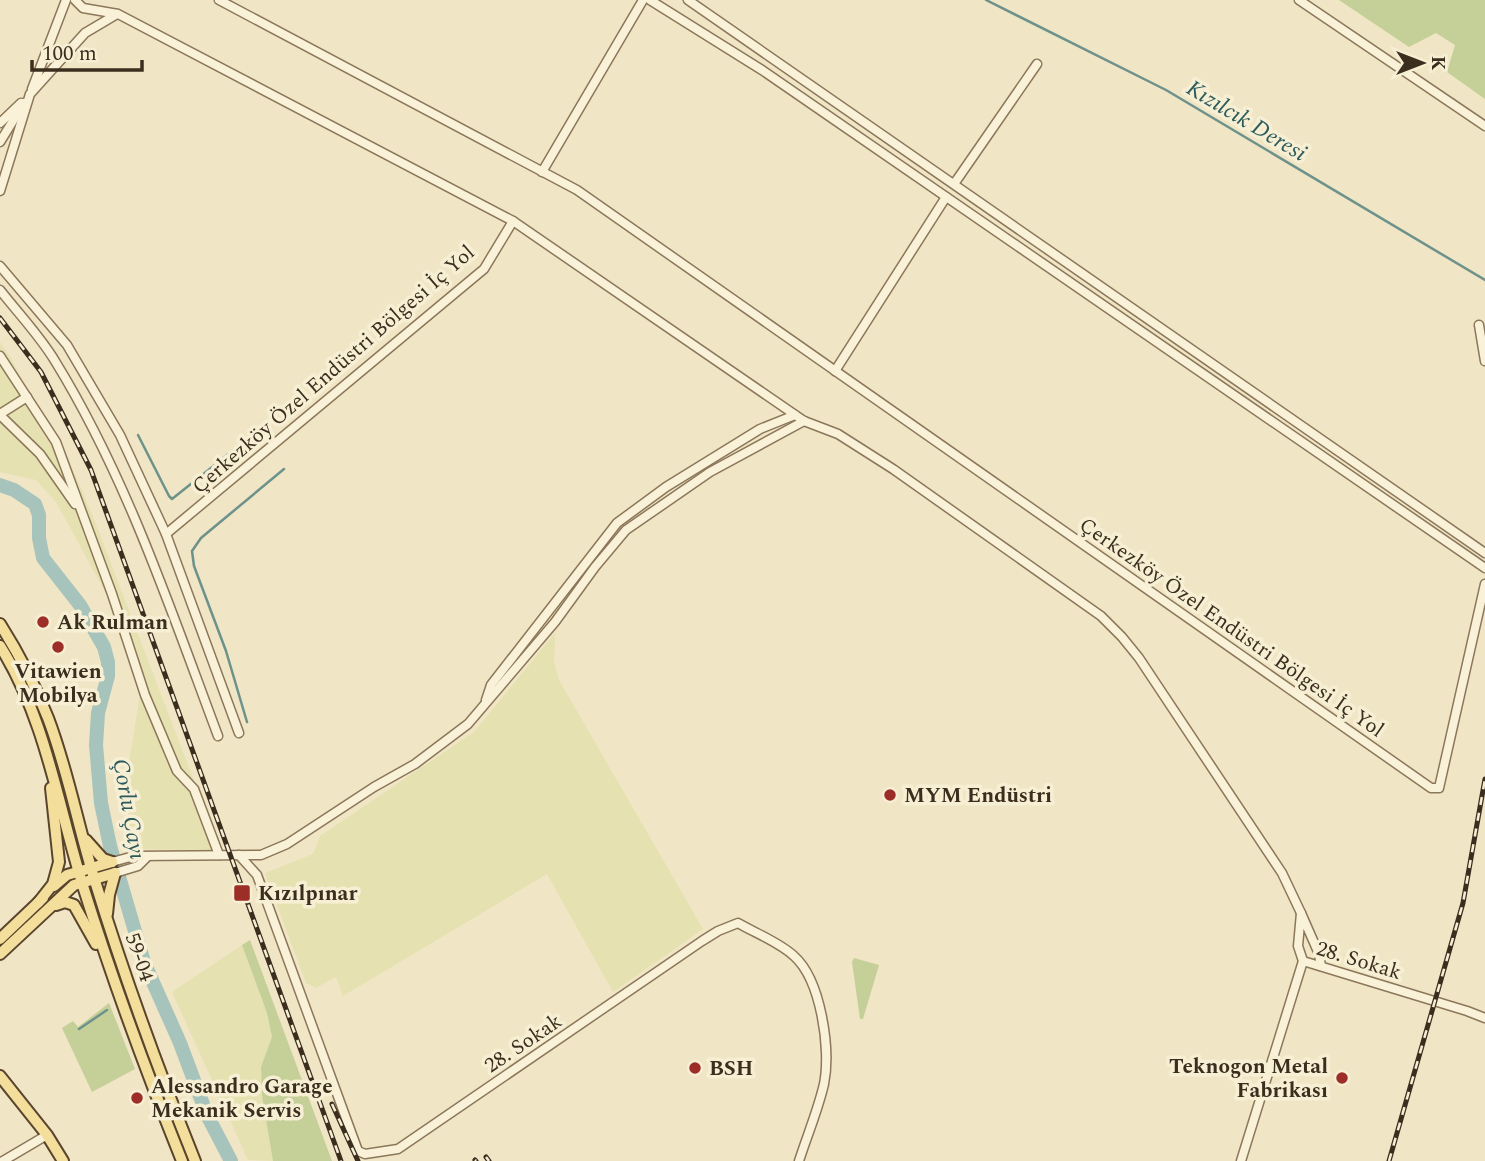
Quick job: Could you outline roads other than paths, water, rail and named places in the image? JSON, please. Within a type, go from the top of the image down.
[{"type":"main road","name":"59-04","points":[[0,624],[33,681],[49,720],[94,880],[164,1082],[195,1161]]},
{"type":"main road","name":"59-04","points":[[0,646],[22,686],[38,724],[108,965],[182,1161]]},
{"type":"main road","points":[[38,903],[52,884],[60,863],[50,764]]},
{"type":"main road","points":[[82,835],[99,856],[114,868]]},
{"type":"main road","points":[[0,939],[67,875],[91,867],[114,868]]},
{"type":"main road","points":[[0,954],[74,885],[94,880],[114,868]]},
{"type":"main road","points":[[107,918],[114,868]]},
{"type":"main road","points":[[42,915],[61,902],[74,905],[108,965]]},
{"type":"main road","points":[[0,1076],[47,1135],[62,1161]]},
{"type":"street","points":[[0,191],[30,94],[66,0]]},
{"type":"street","points":[[75,0],[83,8],[118,14],[513,221],[804,421],[838,434],[893,469],[1101,617],[1122,637],[1155,681],[1282,873],[1319,954],[1321,966]]},
{"type":"street","name":"Çerkezköy Özel Endüstri Bölgesi İç Yol","points":[[219,0],[577,190],[1432,789],[1439,788],[1485,584]]},
{"type":"street","points":[[542,172],[643,0]]},
{"type":"street","points":[[650,0],[762,70],[1485,568]]},
{"type":"street","points":[[688,0],[1485,553]]},
{"type":"street","points":[[1299,0],[1485,126]]},
{"type":"street","points":[[0,123],[85,33],[118,14]]},
{"type":"street","points":[[954,184],[1037,64]]},
{"type":"street","points":[[0,142],[30,94]]},
{"type":"street","points":[[835,371],[946,197]]},
{"type":"street","name":"Çerkezköy Özel Endüstri Bölgesi İç Yol","points":[[166,534],[484,269],[513,221]]},
{"type":"street","points":[[0,266],[66,345],[120,435],[166,534],[239,733]]},
{"type":"street","points":[[0,290],[54,358],[102,442],[141,531],[218,736]]},
{"type":"street","points":[[1479,325],[1485,361]]},
{"type":"street","points":[[0,356],[56,442],[145,695],[177,771],[194,789],[219,855]]},
{"type":"street","points":[[27,397],[0,415],[40,454],[83,515]]},
{"type":"street","points":[[484,706],[491,685],[617,523],[666,487],[760,429],[795,415]]},
{"type":"street","points":[[114,868],[134,856],[261,855],[287,844],[415,764],[468,724],[555,622],[626,530],[710,472],[804,421]]},
{"type":"street","name":"28. Sokak","points":[[239,855],[257,876],[358,1151],[365,1154],[398,1149],[702,941],[738,923],[793,954],[803,966],[814,988],[823,1022],[826,1063],[824,1083],[799,1161]]},
{"type":"street","points":[[114,868],[138,866],[148,857]]},
{"type":"street","points":[[1301,913],[1298,946],[1303,961]]},
{"type":"street","name":"28. Sokak","points":[[1241,1161],[1303,961],[1485,1018]]},
{"type":"street","points":[[4,1161],[47,1135]]},
{"type":"waterway","name":"Kızılcık Deresi","points":[[986,0],[1166,90],[1485,280]]},
{"type":"waterway","points":[[138,435],[172,499],[266,424]]},
{"type":"waterway","points":[[247,722],[226,651],[194,566],[192,551],[201,538],[284,469]]},
{"type":"waterway","name":"Çorlu Çayı","points":[[0,485],[14,490],[35,504],[39,515],[39,538],[43,558],[80,605],[104,647],[108,676],[98,713],[96,745],[101,803],[110,846],[144,962],[180,1043],[207,1115],[231,1161]]},
{"type":"waterway","points":[[79,1029],[107,1010]]},
{"type":"railway","points":[[0,318],[41,372],[91,470],[341,1161]]},
{"type":"railway","points":[[1389,1161],[1463,903],[1485,779]]},
{"type":"railway","points":[[332,1104],[358,1161]]},
{"type":"railway","points":[[486,1157],[489,1161]]},
{"type":"place","name":"Ak Rulman","points":[[43,622]]},
{"type":"place","name":"Vitawien Mobilya","points":[[58,647]]},
{"type":"place","name":"MYM Endüstri","points":[[890,795]]},
{"type":"place","name":"Kızılpınar","points":[[242,893]]},
{"type":"place","name":"BSH","points":[[695,1068]]},
{"type":"place","name":"Teknogon Metal Fabrikası","points":[[1342,1078]]},
{"type":"place","name":"Alessandro Garage Mekanik Servis","points":[[137,1098]]}]
